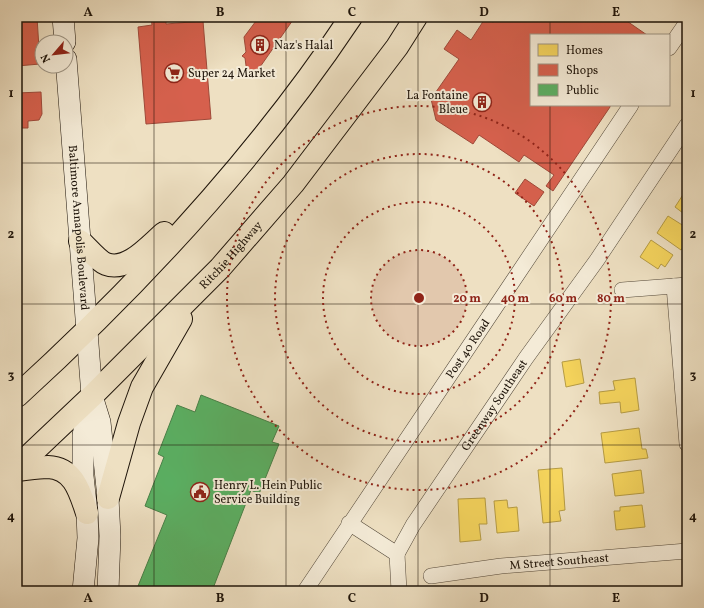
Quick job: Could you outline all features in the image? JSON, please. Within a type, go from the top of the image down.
[{"type":"main road","points":[[63,17],[64,34]]},
{"type":"main road","points":[[17,396],[87,330],[152,264],[227,182],[296,94],[351,17]]},
{"type":"main road","name":"Ritchie Highway","points":[[17,469],[220,268],[293,184],[397,48],[416,17]]},
{"type":"main road","name":"Baltimore Annapolis Boulevard","points":[[67,74],[92,396],[100,422],[108,498],[110,536],[108,591]]},
{"type":"main road","points":[[80,241],[105,264],[117,266],[129,262],[227,182]]},
{"type":"main road","points":[[108,498],[129,423],[142,387],[196,293]]},
{"type":"main road","name":"Baltimore Annapolis Boulevard","points":[[84,591],[88,538],[88,513],[83,476],[83,435],[92,396]]},
{"type":"main road","points":[[17,469],[48,467],[66,472],[74,480],[80,491],[88,513]]},
{"type":"street","points":[[670,47],[687,22]]},
{"type":"street","name":"Post 40 Road","points":[[305,591],[349,523],[630,106]]},
{"type":"street","name":"Greenway Southeast","points":[[397,554],[413,525],[522,364],[597,260],[687,126]]},
{"type":"street","points":[[622,290],[681,286],[687,444]]},
{"type":"street","points":[[349,523],[397,554],[399,591]]},
{"type":"street","name":"M Street Southeast","points":[[432,576],[501,566],[687,551]]},
{"type":"building: Homes","points":[[686,190],[687,191],[687,216],[675,207]]},
{"type":"building: Homes","points":[[668,216],[687,228],[687,241],[681,250],[657,233]]},
{"type":"building: Homes","points":[[651,240],[673,255],[665,267],[661,264],[658,269],[640,257]]},
{"type":"building: Homes","points":[[580,359],[584,383],[566,387],[562,362]]},
{"type":"building: Homes","points":[[635,378],[639,410],[621,413],[620,402],[600,404],[599,392],[615,390],[613,381]]},
{"type":"building: Homes","points":[[639,428],[642,449],[646,449],[648,458],[605,463],[601,433]]},
{"type":"building: Homes","points":[[562,468],[565,510],[559,511],[561,521],[543,523],[538,470]]},
{"type":"building: Homes","points":[[641,470],[644,493],[615,496],[612,474]]},
{"type":"building: Homes","points":[[485,498],[487,524],[479,524],[481,540],[460,542],[458,499]]},
{"type":"building: Homes","points":[[507,500],[508,508],[517,507],[519,531],[497,533],[494,501]]},
{"type":"building: Homes","points":[[642,505],[645,527],[616,530],[614,511],[620,511],[620,507]]},
{"type":"building: Shops","points":[[37,17],[38,34],[34,34],[34,65],[17,66],[17,18]]},
{"type":"building: Shops","name":"Super 24 Market","points":[[151,17],[166,17],[166,24],[203,21],[211,119],[146,124],[138,27],[152,25]]},
{"type":"building: Shops","name":"Naz's Halal","points":[[259,17],[295,17],[253,77],[247,73],[245,58],[242,56],[246,52],[244,37]]},
{"type":"building: Shops","name":"La Fontaine Bleue","points":[[486,17],[492,17],[492,22],[516,17],[621,17],[646,34],[530,34],[530,106],[610,106],[553,191],[546,186],[554,175],[524,155],[519,162],[479,135],[473,144],[436,120],[431,99],[459,59],[444,49],[457,30],[471,40]]},
{"type":"building: Shops","points":[[41,92],[42,114],[39,120],[28,121],[28,128],[17,128],[17,93]]},
{"type":"building: Shops","points":[[525,179],[544,192],[534,206],[515,193]]},
{"type":"building: Public","name":"Henry L. Hein Public Service Building","points":[[201,395],[279,426],[272,442],[279,444],[259,494],[251,490],[212,591],[136,591],[167,515],[145,506],[164,457],[158,454],[177,405],[195,412]]},
{"type":"place","name":"Naz's Halal","points":[[260,45]]},
{"type":"place","name":"Super 24 Market","points":[[174,73]]},
{"type":"place","name":"La Fontaine Bleue","points":[[482,102]]},
{"type":"place","name":"Henry L. Hein Public Service Building","points":[[200,492]]}]
